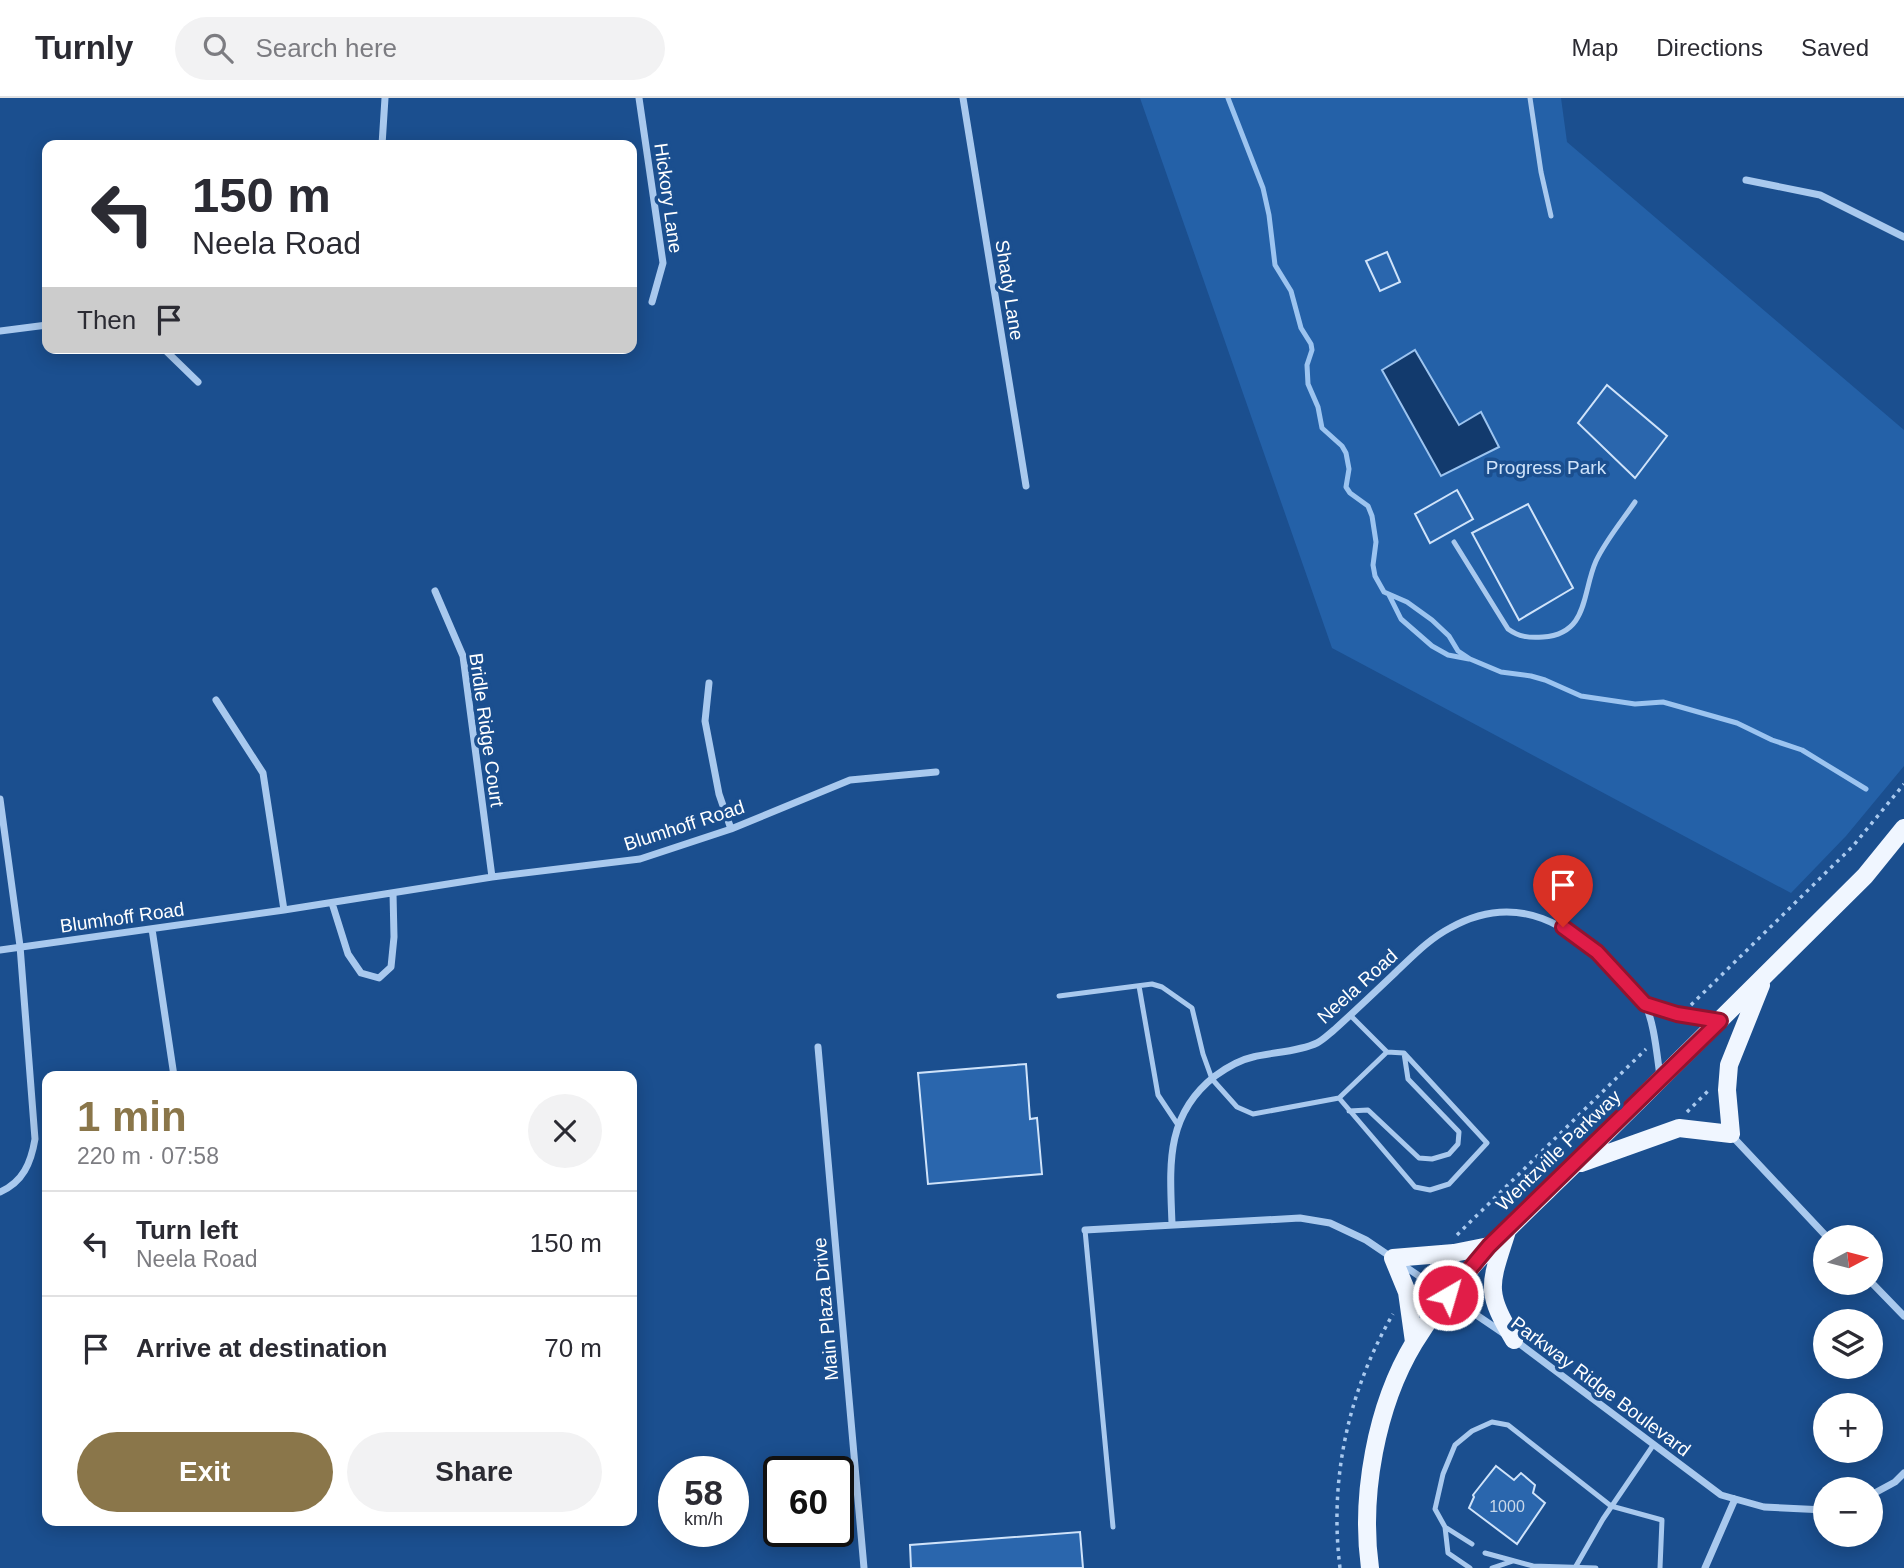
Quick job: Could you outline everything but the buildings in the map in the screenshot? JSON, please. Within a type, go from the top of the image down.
[{"type":"main road","name":"Wentzville Parkway","points":[[1370,1568],[1367,1520],[1374,1455],[1385,1404],[1414,1342],[1448,1295],[1489,1246],[1866,876],[1904,828]]},
{"type":"main road","points":[[1573,1166],[1679,1128],[1731,1134],[1727,1090],[1729,1065],[1765,975]]},
{"type":"main road","points":[[1508,1228],[1492,1284],[1497,1312],[1514,1340]]},
{"type":"main road","points":[[1414,1342],[1407,1292],[1393,1258],[1437,1255],[1489,1246]]},
{"type":"street","points":[[382,140],[385,98]]},
{"type":"street","name":"Hickory Lane","points":[[639,98],[663,263],[652,302]]},
{"type":"street","name":"Shady Lane","points":[[963,98],[1026,486]]},
{"type":"street","points":[[1746,180],[1820,195],[1904,237]]},
{"type":"street","points":[[0,331],[42,326]]},
{"type":"street","points":[[169,354],[198,382]]},
{"type":"street","name":"Bridle Ridge Court","points":[[435,591],[463,656],[492,877]]},
{"type":"street","points":[[709,684],[705,721],[719,794],[731,829]]},
{"type":"street","points":[[216,700],[262,773],[284,910]]},
{"type":"street","name":"Blumhoff Road","points":[[0,950],[284,910],[492,877],[640,859],[731,829],[850,780],[936,772]]},
{"type":"street","points":[[0,799],[20,947],[35,1139],[32,1161],[17,1182],[0,1192]]},
{"type":"street","points":[[332,902],[348,954],[361,973],[379,978],[391,967],[394,937],[393,893]]},
{"type":"street","name":"Neela Road","points":[[1172,1224],[1172,1142],[1182,1115],[1202,1087],[1227,1067],[1250,1057],[1317,1043],[1430,940],[1463,922],[1496,913],[1524,914],[1563,927],[1597,952],[1645,1004],[1661,1079]]},
{"type":"street","points":[[152,929],[173,1071]]},
{"type":"street","points":[[1645,1004],[1720,1021]]},
{"type":"street","name":"Main Plaza Drive","points":[[818,1046],[864,1568]]},
{"type":"street","points":[[1731,1134],[1816,1225]]},
{"type":"street","name":"Parkway Ridge Boulevard","points":[[1085,1230],[1300,1218],[1330,1223],[1366,1240],[1514,1340],[1721,1495],[1775,1508],[1813,1510]]},
{"type":"street","points":[[1883,1294],[1904,1316]]},
{"type":"street","points":[[1883,1488],[1904,1473]]},
{"type":"street","points":[[1706,1568],[1735,1499]]},
{"type":"lane","points":[[1530,98],[1541,172],[1551,216]]},
{"type":"lane","points":[[1454,542],[1508,629],[1517,636],[1550,637],[1567,630],[1577,620],[1585,605],[1596,561],[1635,502]]},
{"type":"lane","points":[[1059,996],[1152,984],[1162,986],[1192,1008],[1212,1079],[1237,1107],[1252,1114],[1339,1098],[1387,1052]]},
{"type":"lane","points":[[1139,986],[1158,1095],[1178,1125]]},
{"type":"lane","points":[[1339,1098],[1415,1187],[1430,1191],[1449,1184],[1488,1143],[1405,1053],[1387,1052],[1350,1015]]},
{"type":"lane","points":[[1349,1111],[1368,1110],[1419,1158],[1432,1159],[1449,1154],[1458,1144],[1459,1132],[1408,1079],[1405,1053]]},
{"type":"lane","points":[[1085,1230],[1113,1527]]},
{"type":"lane","points":[[1469,1568],[1448,1553],[1445,1527],[1435,1509],[1443,1474],[1455,1445],[1472,1431],[1492,1422],[1508,1425],[1611,1506],[1662,1520],[1660,1568]]},
{"type":"lane","points":[[1576,1566],[1611,1506],[1654,1444]]},
{"type":"lane","points":[[1445,1527],[1472,1544]]},
{"type":"lane","points":[[1485,1553],[1533,1566],[1596,1568]]},
{"type":"lane","points":[[1492,1568],[1514,1561]]},
{"type":"path","points":[[1682,1014],[1853,846],[1904,785]]},
{"type":"path","points":[[1437,1255],[1654,1041]]},
{"type":"path","points":[[1681,1118],[1709,1090]]},
{"type":"path","points":[[1340,1568],[1336,1489],[1349,1420],[1372,1356],[1407,1292]]},
{"type":"green space","name":"Progress Park","points":[[1140,98],[1561,98],[1567,142],[1904,430],[1904,766],[1846,836],[1791,893],[1332,648]]},
{"type":"shaded area","points":[[1415,350],[1459,425],[1481,412],[1499,447],[1441,476],[1382,370]]},
{"type":"waterway","points":[[1228,98],[1263,188],[1275,265],[1291,291],[1301,328],[1311,344],[1312,350],[1307,365],[1308,384],[1318,407],[1322,428],[1346,453],[1349,469],[1346,487],[1368,506],[1372,516],[1376,542],[1373,565],[1375,576],[1384,592],[1407,602],[1432,620],[1449,636],[1458,651],[1501,672],[1545,680],[1581,696],[1635,704],[1663,702],[1737,723],[1772,740],[1802,750],[1866,789]]},
{"type":"waterway","points":[[1389,595],[1401,619],[1432,646],[1448,655],[1469,659]]},
{"type":"route","points":[[1448,1295],[1475,1260],[1720,1021],[1677,1014],[1645,1004],[1597,952],[1563,927]]}]
